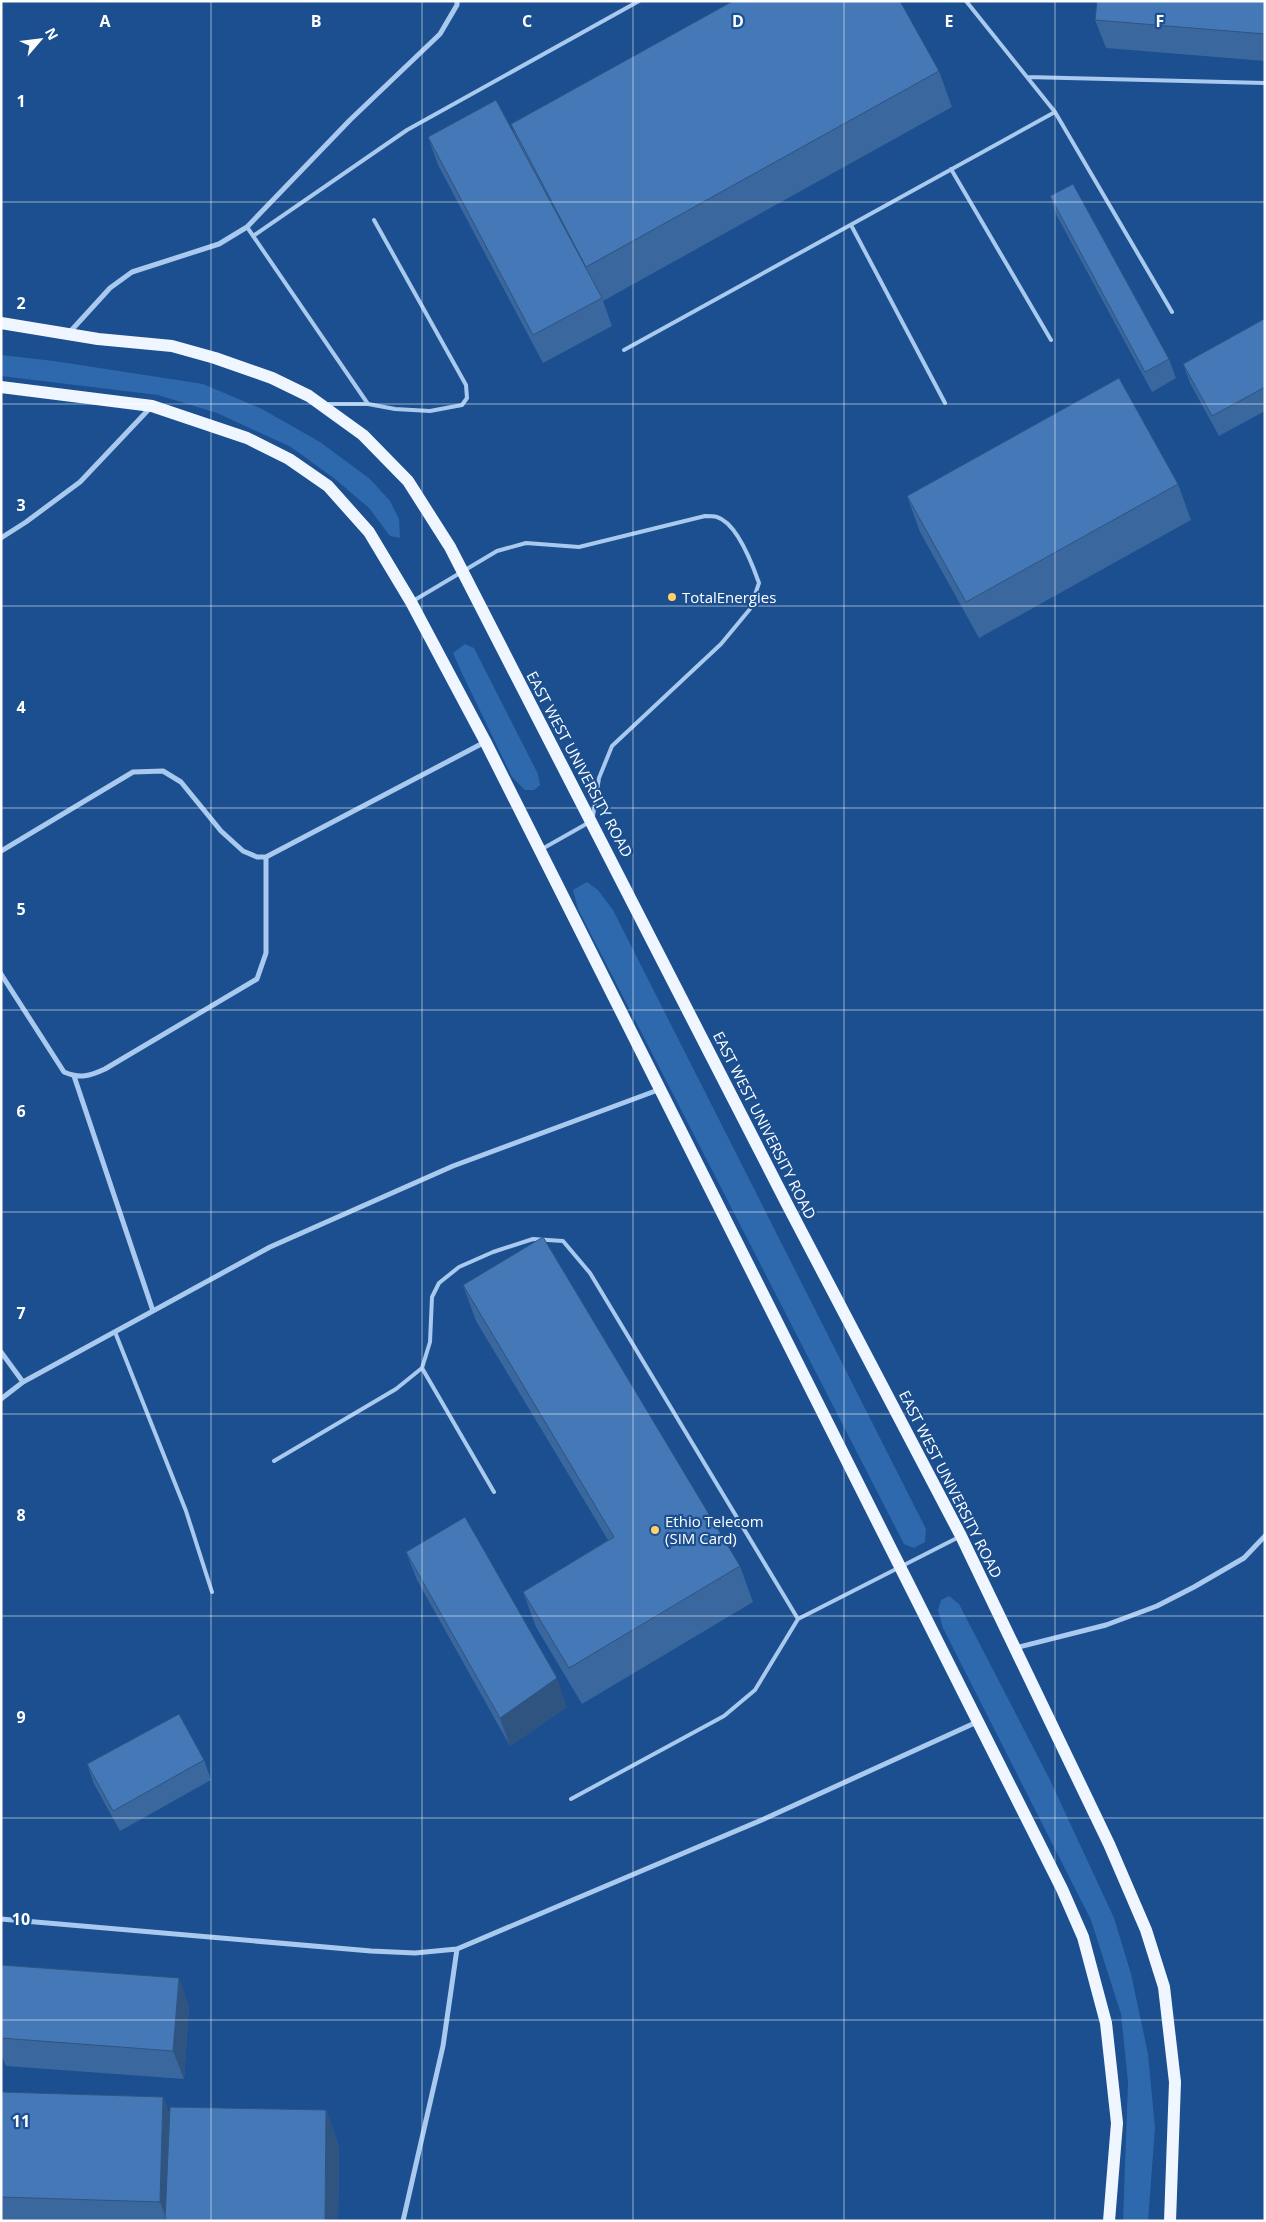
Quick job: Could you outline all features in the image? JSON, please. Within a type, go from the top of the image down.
[{"type":"main road","name":"EAST WEST UNIVERSITY ROAD","points":[[1,323],[68,334],[172,346],[215,358],[272,378],[321,404],[362,435],[408,481],[450,548],[592,821],[788,1206],[961,1536],[1113,1853],[1146,1930],[1164,1987],[1175,2082],[1170,2221]]},
{"type":"main road","points":[[1,387],[152,406],[247,438],[289,459],[328,486],[370,532],[411,602],[485,742],[1062,1889],[1083,1937],[1106,2023],[1117,2123],[1109,2221]]},
{"type":"street","points":[[68,334],[110,288],[132,272],[219,244],[247,227],[350,120],[440,34],[457,5],[456,1]]},
{"type":"street","points":[[1,538],[80,482],[152,406]]},
{"type":"street","points":[[1,851],[133,772],[163,771],[180,782],[221,831],[243,851],[257,857],[266,857],[485,742]]},
{"type":"street","points":[[1,974],[64,1072],[74,1076],[88,1077],[106,1069],[257,979],[266,953],[266,857]]},
{"type":"street","points":[[74,1076],[153,1311]]},
{"type":"street","points":[[1,1399],[23,1382],[270,1247],[453,1166],[659,1089]]},
{"type":"street","points":[[1,1352],[23,1382]]},
{"type":"street","points":[[1015,1648],[1106,1625],[1157,1606],[1244,1558],[1265,1536]]},
{"type":"street","points":[[1,1919],[371,1951],[415,1953],[457,1949],[764,1819],[978,1722]]},
{"type":"street","points":[[403,2221],[444,2046],[457,1949]]},
{"type":"lane","points":[[253,236],[407,130],[639,1]]},
{"type":"lane","points":[[966,1],[1055,112],[1172,312]]},
{"type":"lane","points":[[1027,76],[1265,83]]},
{"type":"lane","points":[[624,350],[1055,112]]},
{"type":"lane","points":[[951,169],[1051,340]]},
{"type":"lane","points":[[321,404],[368,404],[395,409],[430,411],[462,405],[467,398],[466,385],[374,220]]},
{"type":"lane","points":[[851,225],[945,403]]},
{"type":"lane","points":[[247,227],[368,404]]},
{"type":"lane","points":[[411,602],[497,552],[526,543],[579,547],[705,516],[718,517],[732,530],[750,557],[760,584],[750,608],[721,644],[612,746],[599,778],[592,821],[540,850]]},
{"type":"lane","points":[[274,1461],[396,1389],[422,1368],[430,1342],[432,1297],[438,1283],[459,1267],[493,1252],[533,1239],[563,1241],[590,1273],[798,1619]]},
{"type":"lane","points":[[115,1332],[186,1511],[212,1592]]},
{"type":"lane","points":[[422,1368],[494,1492]]},
{"type":"lane","points":[[571,1799],[724,1716],[755,1690],[798,1619],[961,1536]]},
{"type":"shaded area","points":[[1,355],[54,361],[203,384],[262,409],[320,442],[370,479],[390,501],[399,519],[400,538],[390,536],[369,508],[335,479],[291,447],[217,413],[158,395],[1,376]]},
{"type":"shaded area","points":[[465,644],[474,648],[538,774],[540,785],[534,790],[525,790],[512,777],[461,671],[453,653]]},
{"type":"shaded area","points":[[587,882],[598,890],[613,910],[926,1529],[925,1542],[914,1548],[904,1544],[578,909],[573,890]]},
{"type":"shaded area","points":[[949,1596],[959,1604],[1050,1780],[1114,1918],[1131,1974],[1148,2054],[1155,2128],[1148,2221],[1123,2221],[1128,2082],[1121,2014],[1091,1920],[943,1628],[938,1610],[941,1600]]},
{"type":"building","points":[[733,1],[900,1],[939,71],[586,267],[511,124]]},
{"type":"building","points":[[1097,1],[1265,1],[1265,34],[1095,20]]},
{"type":"building","points":[[496,100],[602,298],[533,335],[428,137]]},
{"type":"building","points":[[1073,184],[1169,359],[1145,372],[1050,196]]},
{"type":"building","points":[[1264,319],[1265,387],[1212,416],[1183,364]]},
{"type":"building","points":[[1119,378],[1178,484],[966,602],[907,496]]},
{"type":"building","points":[[543,1237],[740,1566],[569,1668],[523,1592],[614,1537],[463,1285]]},
{"type":"building","points":[[465,1517],[557,1678],[500,1718],[406,1552]]},
{"type":"building","points":[[179,1714],[204,1760],[113,1811],[87,1764]]},
{"type":"building","points":[[1,1965],[179,1978],[173,2051],[1,2038]]},
{"type":"building","points":[[1,2092],[163,2097],[160,2202],[1,2197]]},
{"type":"building","points":[[170,2107],[326,2110],[325,2221],[165,2221]]},
{"type":"place","name":"TotalEnergies","points":[[672,597]]},
{"type":"place","name":"Ethio Telecom (SIM Card)","points":[[655,1530]]}]
